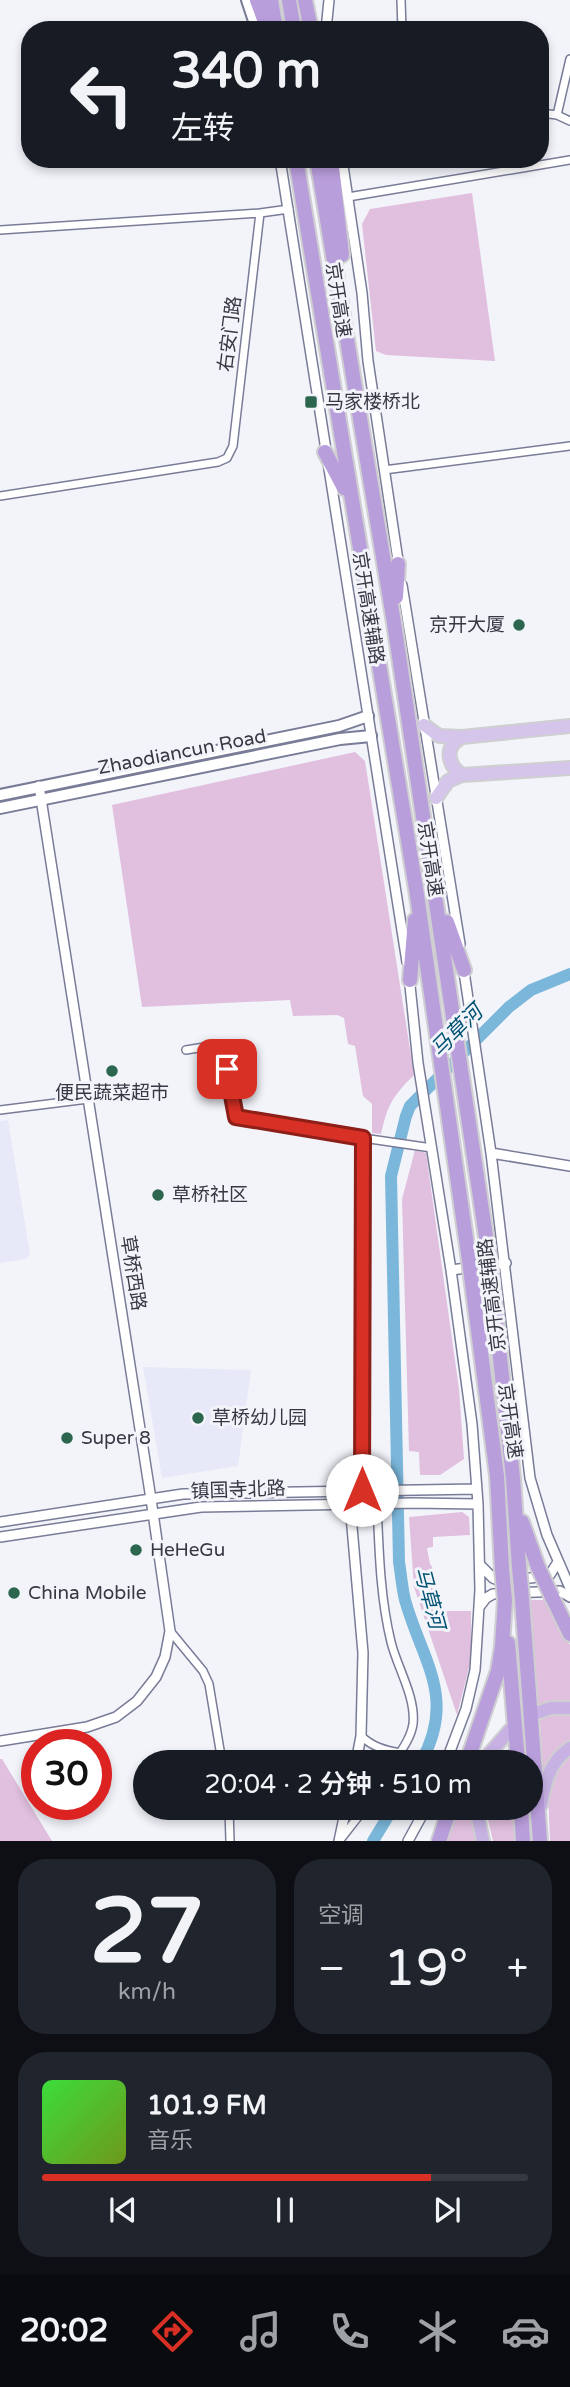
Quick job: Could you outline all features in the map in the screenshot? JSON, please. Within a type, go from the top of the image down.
[{"type":"highway","points":[[257,0],[266,21]]},
{"type":"highway","points":[[270,21],[271,0]]},
{"type":"highway","points":[[289,0],[292,21]]},
{"type":"highway","points":[[305,0],[311,21]]},
{"type":"highway","points":[[312,21],[314,0]]},
{"type":"highway","name":"京开高速","points":[[297,168],[440,1048],[497,1476],[505,1600]]},
{"type":"highway","name":"京开高速","points":[[319,168],[436,891],[489,1257],[513,1478],[533,1750]]},
{"type":"highway","points":[[332,168],[340,232],[345,319]]},
{"type":"highway","points":[[325,452],[350,499]]},
{"type":"highway","points":[[394,623],[398,564]]},
{"type":"highway","points":[[436,891],[464,970]]},
{"type":"highway","points":[[410,980],[417,895]]},
{"type":"highway","points":[[513,1478],[524,1532],[570,1634]]},
{"type":"highway","points":[[471,1750],[498,1671],[505,1600]]},
{"type":"highway","points":[[505,1600],[517,1750]]},
{"type":"highway","points":[[536,1713],[551,1708],[570,1708]]},
{"type":"highway","points":[[492,1750],[510,1730]]},
{"type":"highway","points":[[543,1792],[551,1767],[562,1753],[570,1748]]},
{"type":"highway","points":[[437,1841],[446,1820]]},
{"type":"highway","points":[[479,1820],[483,1841]]},
{"type":"highway","points":[[522,1820],[523,1841]]},
{"type":"highway","points":[[538,1820],[540,1841]]},
{"type":"main road","points":[[247,0],[262,21]]},
{"type":"main road","name":"Zhaodiancun Road","points":[[0,808],[40,792],[339,726],[368,716]]},
{"type":"main road","points":[[424,725],[439,736],[462,737],[570,726]]},
{"type":"main road","name":"Zhaodiancun Road","points":[[0,795],[40,792],[340,739],[371,736]]},
{"type":"main road","points":[[462,737],[453,741],[450,748],[455,770],[462,775]]},
{"type":"main road","points":[[436,798],[448,781],[462,775],[570,768]]},
{"type":"street","points":[[327,21],[329,0]]},
{"type":"street","points":[[401,0],[402,21]]},
{"type":"street","points":[[557,115],[570,59]]},
{"type":"street","points":[[549,114],[570,121]]},
{"type":"street","points":[[549,164],[570,160]]},
{"type":"street","name":"京开高速辅路","points":[[282,168],[410,980],[418,1063],[452,1270],[472,1423],[481,1566],[480,1606],[475,1670],[466,1709],[451,1750]]},
{"type":"street","name":"京开高速辅路","points":[[343,168],[398,564],[479,1061],[506,1264],[530,1478],[547,1535],[570,1588]]},
{"type":"street","points":[[348,197],[522,168]]},
{"type":"street","points":[[0,230],[289,209]]},
{"type":"street","name":"右安门路","points":[[0,496],[218,462],[228,457],[233,446],[260,213]]},
{"type":"street","points":[[384,470],[570,446]]},
{"type":"street","name":"草桥西路","points":[[0,1741],[87,1727],[116,1717],[137,1701],[156,1677],[165,1657],[170,1632],[40,792]]},
{"type":"street","points":[[186,1050],[223,1044],[236,1117],[432,1149]]},
{"type":"street","points":[[0,1110],[88,1099]]},
{"type":"street","points":[[362,1490],[363,1138]]},
{"type":"street","points":[[491,1153],[570,1166]]},
{"type":"street","points":[[452,1270],[506,1264]]},
{"type":"street","name":"镇国寺北路","points":[[0,1522],[183,1494],[477,1489]]},
{"type":"street","points":[[379,1503],[380,1569],[391,1643],[404,1675],[413,1719],[409,1736],[402,1750]]},
{"type":"street","points":[[350,1504],[363,1653],[358,1750]]},
{"type":"street","name":"镇国寺北路","points":[[0,1537],[201,1507],[478,1504]]},
{"type":"street","points":[[481,1566],[500,1581],[549,1576],[558,1562]]},
{"type":"street","points":[[480,1606],[493,1594],[560,1591],[570,1597]]},
{"type":"street","points":[[170,1632],[203,1671],[209,1684],[220,1750]]},
{"type":"street","points":[[361,1735],[368,1743],[382,1750]]},
{"type":"street","points":[[229,1820],[230,1841]]},
{"type":"street","points":[[340,1841],[344,1820]]},
{"type":"street","points":[[340,1841],[356,1820]]},
{"type":"street","points":[[408,1841],[419,1820]]},
{"type":"shaded area","points":[[472,193],[495,361],[386,355],[376,351],[362,224],[370,209]]},
{"type":"shaded area","points":[[355,752],[365,761],[414,1075],[392,1102],[381,1134],[372,1133],[372,1104],[363,1096],[355,1046],[348,1044],[344,1018],[337,1015],[293,1016],[290,1000],[142,1007],[112,805]]},
{"type":"shaded area","points":[[8,1120],[30,1254],[26,1259],[0,1263],[0,1121]]},
{"type":"shaded area","points":[[415,1150],[426,1153],[459,1389],[464,1459],[440,1475],[420,1475],[419,1452],[409,1451],[402,1199]]},
{"type":"shaded area","name":"草桥幼儿园","points":[[143,1367],[251,1370],[238,1466],[162,1478]]},
{"type":"shaded area","points":[[462,1512],[469,1517],[470,1535],[433,1537],[433,1547],[427,1548],[432,1567],[433,1611],[471,1611],[471,1660],[457,1715],[414,1587],[409,1517]]},
{"type":"shaded area","points":[[529,1600],[548,1600],[570,1645],[570,1702],[538,1710]]},
{"type":"shaded area","points":[[570,1711],[570,1742],[554,1755],[543,1773],[540,1720],[554,1713]]},
{"type":"shaded area","points":[[570,1756],[570,1841],[550,1841],[548,1790],[552,1779]]},
{"type":"shaded area","points":[[2,1759],[21,1790],[21,1820],[39,1820],[52,1841],[0,1841]]},
{"type":"shaded area","points":[[454,1820],[474,1820],[480,1841],[446,1841]]},
{"type":"shaded area","points":[[488,1820],[518,1820],[519,1841],[493,1841]]},
{"type":"waterway","name":"马草河","points":[[426,1750],[436,1718],[436,1698],[427,1661],[405,1600],[399,1562],[391,1176],[410,1106],[509,1007],[531,990],[570,974]]},
{"type":"waterway","name":"马草河","points":[[373,1841],[386,1820]]},
{"type":"place","name":"马家楼桥北","points":[[311,402]]},
{"type":"place","name":"京开大厦","points":[[519,625]]},
{"type":"place","name":"便民蔬菜超市","points":[[112,1071]]},
{"type":"place","name":"草桥社区","points":[[158,1195]]},
{"type":"place","name":"草桥幼儿园","points":[[198,1418]]},
{"type":"place","name":"Super 8","points":[[67,1438]]},
{"type":"place","name":"HeHeGu","points":[[136,1550]]},
{"type":"place","name":"China Mobile","points":[[14,1593]]},
{"type":"route","points":[[227,1069],[236,1117],[363,1138],[362,1490]]}]
